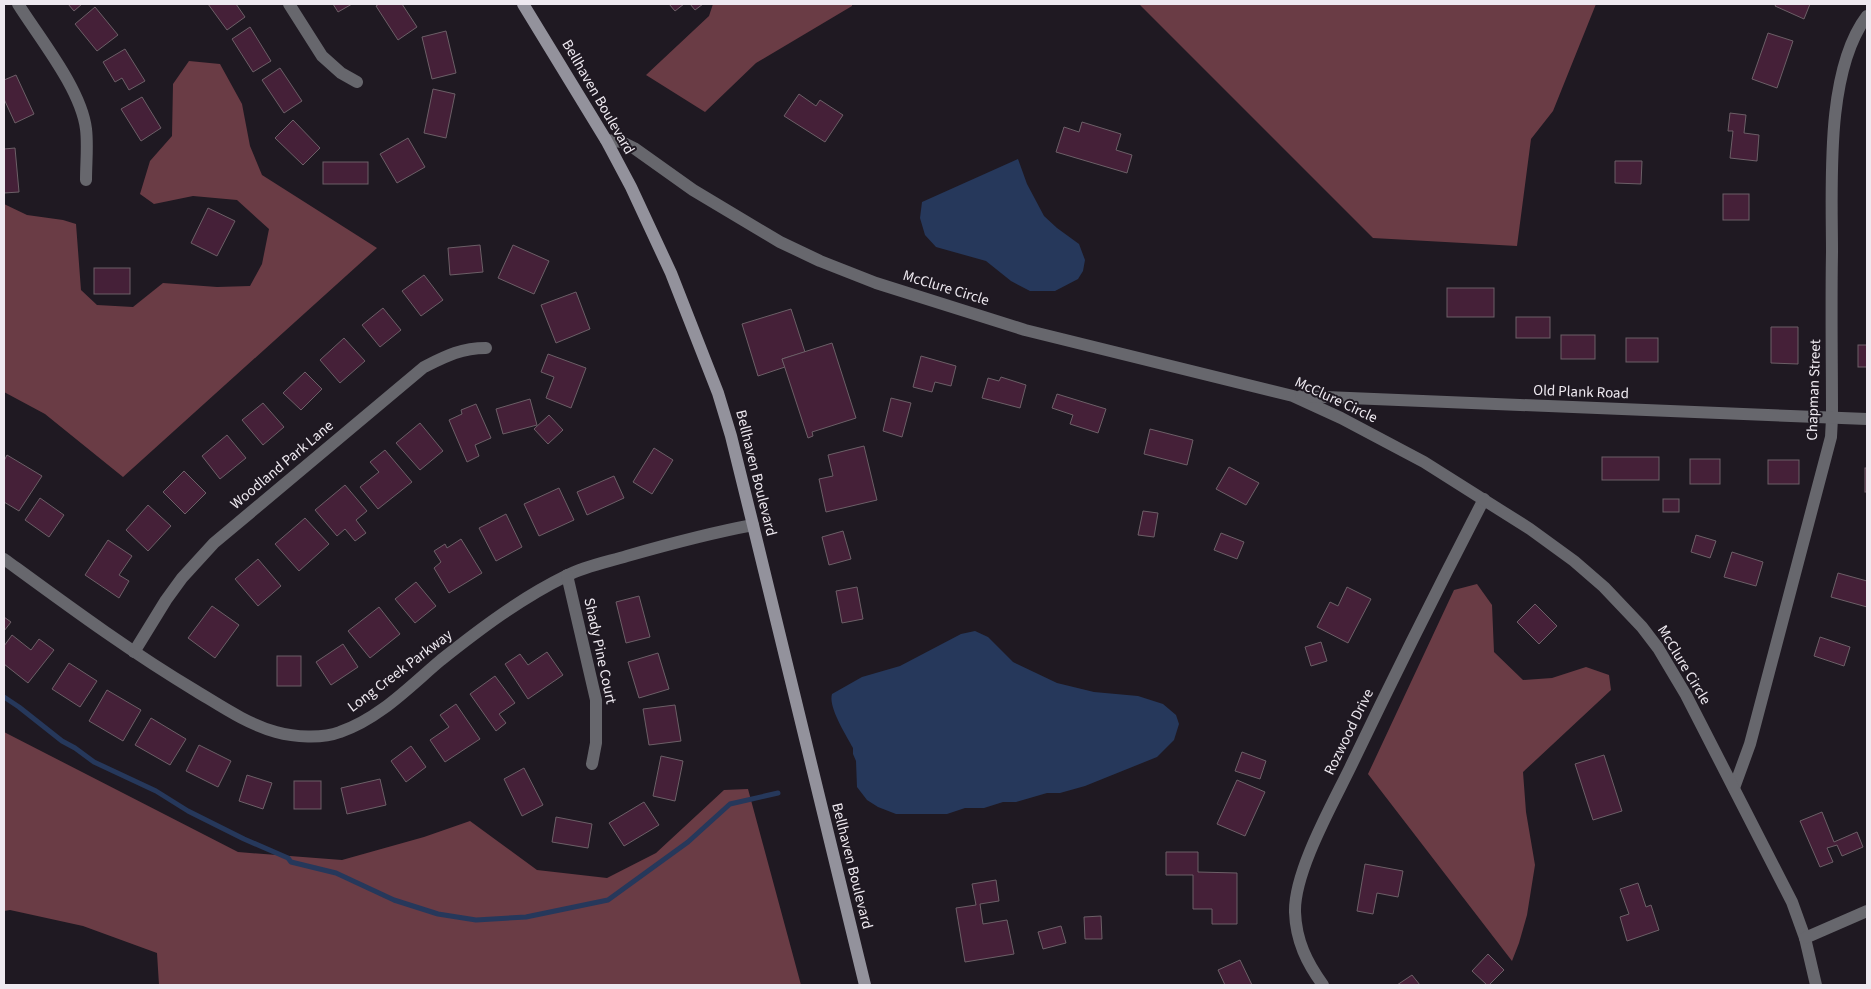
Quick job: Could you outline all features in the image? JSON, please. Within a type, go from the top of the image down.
[{"type":"main road","name":"Bellhaven Boulevard","points":[[523,4],[606,140],[631,187],[687,311],[722,406],[753,525],[865,985]]},
{"type":"street","points":[[18,4],[74,90],[86,130],[86,180]]},
{"type":"street","points":[[289,4],[322,56],[341,72],[357,82]]},
{"type":"street","name":"Chapman Street","points":[[1734,788],[1750,744],[1831,437],[1832,185],[1836,111],[1842,73],[1849,47],[1867,16]]},
{"type":"street","name":"McClure Circle","points":[[606,140],[622,142],[634,148],[732,214],[786,245],[820,262],[876,283],[1025,330],[1293,396],[1341,418],[1416,458],[1530,529],[1574,561],[1604,587],[1642,627],[1658,648],[1686,695],[1792,902],[1805,938],[1816,985]]},
{"type":"street","name":"Woodland Park Lane","points":[[134,652],[182,578],[214,543],[424,367],[449,354],[468,348],[486,348]]},
{"type":"street","name":"Old Plank Road","points":[[1293,396],[1867,419]]},
{"type":"street","name":"Rozwood Drive","points":[[1323,985],[1301,948],[1298,935],[1295,911],[1299,886],[1305,866],[1327,815],[1402,659],[1484,500]]},
{"type":"street","name":"Long Creek Parkway","points":[[4,559],[151,664],[251,723],[276,732],[316,736],[338,733],[376,714],[452,652],[508,610],[567,575],[680,541],[753,525]]},
{"type":"street","name":"Shady Pine Court","points":[[567,575],[596,700],[596,743],[592,764]]},
{"type":"street","points":[[1805,938],[1867,911]]},
{"type":"shaded area","points":[[713,4],[852,4],[852,6],[756,63],[705,112],[646,75],[709,16]]},
{"type":"shaded area","points":[[1139,4],[1596,4],[1553,111],[1531,139],[1517,246],[1373,238]]},
{"type":"shaded area","points":[[189,61],[220,64],[242,104],[250,146],[262,175],[377,248],[123,477],[45,414],[4,392],[4,204],[27,215],[63,220],[76,224],[81,290],[97,305],[133,307],[163,283],[217,287],[250,286],[262,264],[269,229],[237,200],[193,196],[154,204],[140,194],[150,161],[172,136],[173,84]]},
{"type":"shaded area","points":[[1477,584],[1492,605],[1494,652],[1523,680],[1552,678],[1586,667],[1609,675],[1611,690],[1523,772],[1526,812],[1535,865],[1527,915],[1512,961],[1368,774],[1454,590]]},
{"type":"shaded area","points":[[4,732],[238,852],[342,860],[424,837],[470,821],[537,870],[607,878],[656,853],[724,790],[748,789],[801,985],[159,985],[157,953],[83,926],[10,910],[4,911]]},
{"type":"water","points":[[1018,159],[1027,184],[1044,216],[1079,244],[1085,260],[1083,271],[1078,279],[1055,291],[1030,291],[1011,281],[986,261],[936,247],[925,235],[920,218],[922,202]]},
{"type":"water","points":[[975,631],[988,637],[1013,662],[1057,683],[1094,692],[1138,696],[1163,704],[1176,715],[1179,724],[1174,740],[1157,757],[1085,786],[1060,793],[1047,793],[1016,802],[1003,802],[984,808],[965,808],[947,814],[896,814],[878,807],[867,800],[857,787],[856,761],[853,748],[835,713],[831,700],[832,694],[862,677],[900,666],[961,634]]},
{"type":"building","points":[[68,4],[82,4],[74,11]]},
{"type":"building","points":[[208,4],[236,4],[245,17],[227,30]]},
{"type":"building","points":[[333,4],[352,4],[338,12]]},
{"type":"building","points":[[379,4],[402,4],[417,27],[398,40],[376,6]]},
{"type":"building","points":[[669,4],[684,4],[675,11]]},
{"type":"building","points":[[690,4],[703,4],[695,10]]},
{"type":"building","points":[[1776,4],[1810,4],[1804,19],[1775,6]]},
{"type":"building","points":[[95,7],[118,35],[97,51],[75,24]]},
{"type":"building","points":[[250,27],[271,61],[253,72],[232,39]]},
{"type":"building","points":[[446,31],[456,73],[432,79],[422,37]]},
{"type":"building","points":[[1768,33],[1793,41],[1777,88],[1752,79]]},
{"type":"building","points":[[125,49],[145,81],[129,90],[122,78],[115,82],[103,62]]},
{"type":"building","points":[[280,68],[302,101],[284,113],[262,80]]},
{"type":"building","points":[[16,75],[34,114],[15,123],[4,99],[4,80]]},
{"type":"building","points":[[433,89],[455,94],[446,138],[424,133]]},
{"type":"building","points":[[799,94],[816,106],[820,100],[843,115],[825,142],[784,116]]},
{"type":"building","points":[[142,97],[161,128],[141,141],[121,109]]},
{"type":"building","points":[[1730,113],[1746,115],[1744,133],[1759,135],[1757,161],[1730,158],[1733,131],[1728,131]]},
{"type":"building","points":[[293,120],[320,148],[303,165],[275,138]]},
{"type":"building","points":[[1082,122],[1121,134],[1116,150],[1132,155],[1127,173],[1056,152],[1064,127],[1079,132]]},
{"type":"building","points":[[408,138],[425,167],[397,183],[380,154]]},
{"type":"building","points":[[15,148],[19,192],[4,193],[4,149]]},
{"type":"building","points":[[1615,161],[1642,161],[1641,184],[1615,183]]},
{"type":"building","points":[[323,162],[368,162],[368,184],[323,184]]},
{"type":"building","points":[[1723,194],[1749,194],[1749,220],[1723,220]]},
{"type":"building","points":[[208,208],[235,221],[217,256],[191,243]]},
{"type":"building","points":[[480,245],[483,272],[450,275],[448,248]]},
{"type":"building","points":[[513,245],[549,261],[534,294],[498,278]]},
{"type":"building","points":[[94,268],[130,268],[130,294],[94,294]]},
{"type":"building","points":[[424,275],[443,300],[421,316],[402,291]]},
{"type":"building","points":[[1447,288],[1494,288],[1494,317],[1447,317]]},
{"type":"building","points":[[576,292],[590,329],[556,343],[541,305]]},
{"type":"building","points":[[383,308],[401,330],[380,347],[362,325]]},
{"type":"building","points":[[791,309],[805,352],[782,359],[785,367],[758,376],[742,324]]},
{"type":"building","points":[[1516,317],[1550,317],[1550,338],[1516,338]]},
{"type":"building","points":[[1771,327],[1798,327],[1798,364],[1771,363]]},
{"type":"building","points":[[1561,335],[1595,335],[1595,359],[1561,359]]},
{"type":"building","points":[[344,338],[365,361],[340,383],[320,360]]},
{"type":"building","points":[[1626,338],[1658,338],[1658,362],[1626,362]]},
{"type":"building","points":[[832,343],[856,418],[812,432],[813,436],[808,438],[782,359]]},
{"type":"building","points":[[1858,345],[1867,345],[1867,367],[1858,367]]},
{"type":"building","points":[[548,354],[586,368],[571,408],[546,398],[554,377],[541,372]]},
{"type":"building","points":[[921,356],[956,366],[951,386],[935,382],[932,392],[913,387]]},
{"type":"building","points":[[305,372],[322,389],[301,410],[283,393]]},
{"type":"building","points":[[1001,377],[1026,385],[1020,408],[982,398],[988,378],[999,381]]},
{"type":"building","points":[[1057,394],[1106,409],[1098,433],[1070,424],[1073,415],[1052,408]]},
{"type":"building","points":[[891,398],[911,403],[902,437],[883,431]]},
{"type":"building","points":[[530,399],[537,425],[503,434],[496,409]]},
{"type":"building","points":[[263,403],[284,427],[263,445],[242,420]]},
{"type":"building","points":[[476,404],[491,438],[475,445],[479,456],[467,462],[449,420],[462,414],[461,410]]},
{"type":"building","points":[[549,415],[563,430],[548,444],[534,429]]},
{"type":"building","points":[[420,423],[443,451],[420,470],[396,443]]},
{"type":"building","points":[[1150,429],[1193,440],[1187,465],[1144,454]]},
{"type":"building","points":[[227,435],[246,458],[220,479],[202,456]]},
{"type":"building","points":[[864,446],[877,500],[826,512],[819,479],[833,476],[828,455]]},
{"type":"building","points":[[654,448],[673,460],[652,494],[633,482]]},
{"type":"building","points":[[385,450],[412,482],[378,509],[360,487],[379,472],[370,462]]},
{"type":"building","points":[[7,455],[42,476],[19,511],[4,502],[4,461]]},
{"type":"building","points":[[1602,457],[1659,457],[1659,480],[1602,480]]},
{"type":"building","points":[[1690,459],[1720,459],[1720,484],[1690,484]]},
{"type":"building","points":[[1768,460],[1799,460],[1799,484],[1768,484]]},
{"type":"building","points":[[1229,467],[1259,483],[1246,505],[1216,489]]},
{"type":"building","points":[[1865,468],[1867,468],[1867,492],[1865,492]]},
{"type":"building","points":[[184,471],[206,493],[185,514],[163,492]]},
{"type":"building","points":[[614,476],[624,498],[587,515],[577,492]]},
{"type":"building","points":[[345,485],[367,511],[356,520],[366,533],[355,541],[345,529],[337,536],[315,510]]},
{"type":"building","points":[[559,488],[574,520],[539,536],[524,504]]},
{"type":"building","points":[[40,498],[64,515],[49,537],[25,520]]},
{"type":"building","points":[[1663,499],[1679,499],[1679,512],[1663,512]]},
{"type":"building","points":[[148,505],[171,526],[148,551],[126,530]]},
{"type":"building","points":[[1143,511],[1158,513],[1154,537],[1138,535]]},
{"type":"building","points":[[506,514],[522,547],[496,561],[479,528]]},
{"type":"building","points":[[305,518],[329,544],[299,571],[275,544]]},
{"type":"building","points":[[843,531],[851,559],[829,565],[822,537]]},
{"type":"building","points":[[1221,533],[1244,542],[1237,559],[1214,550]]},
{"type":"building","points":[[1696,535],[1716,541],[1710,558],[1691,552]]},
{"type":"building","points":[[461,539],[482,573],[449,593],[434,568],[441,562],[434,551],[445,544],[447,548]]},
{"type":"building","points":[[108,540],[132,556],[119,575],[129,581],[119,598],[85,575]]},
{"type":"building","points":[[1732,552],[1763,562],[1756,586],[1724,577]]},
{"type":"building","points":[[258,559],[281,586],[258,606],[235,579]]},
{"type":"building","points":[[1838,573],[1867,581],[1867,607],[1831,597]]},
{"type":"building","points":[[416,582],[436,606],[415,623],[395,599]]},
{"type":"building","points":[[857,587],[863,619],[842,623],[836,591]]},
{"type":"building","points":[[1347,587],[1371,599],[1348,643],[1317,627],[1330,602],[1338,606]]},
{"type":"building","points":[[639,596],[650,637],[626,643],[616,602]]},
{"type":"building","points":[[1535,604],[1557,626],[1539,644],[1517,622]]},
{"type":"building","points":[[212,606],[239,625],[215,658],[188,638]]},
{"type":"building","points":[[379,607],[400,634],[370,658],[348,631]]},
{"type":"building","points":[[4,617],[11,622],[4,631]]},
{"type":"building","points":[[12,635],[31,650],[39,639],[54,650],[28,683],[4,664],[4,646]]},
{"type":"building","points":[[1820,637],[1850,647],[1844,666],[1814,656]]},
{"type":"building","points":[[1321,642],[1327,661],[1311,666],[1305,647]]},
{"type":"building","points":[[343,644],[358,667],[331,685],[316,662]]},
{"type":"building","points":[[547,652],[563,675],[528,699],[505,664],[520,654],[528,665]]},
{"type":"building","points":[[658,653],[669,689],[639,698],[628,662]]},
{"type":"building","points":[[277,656],[301,656],[301,686],[277,686]]},
{"type":"building","points":[[69,663],[97,681],[80,707],[52,689]]},
{"type":"building","points":[[495,676],[515,703],[499,714],[506,723],[496,731],[470,694]]},
{"type":"building","points":[[107,690],[141,710],[123,741],[89,721]]},
{"type":"building","points":[[456,704],[480,739],[445,762],[430,740],[449,727],[440,715]]},
{"type":"building","points":[[675,705],[681,741],[649,745],[643,709]]},
{"type":"building","points":[[151,718],[186,739],[170,765],[135,745]]},
{"type":"building","points":[[199,745],[231,761],[218,787],[186,771]]},
{"type":"building","points":[[411,746],[426,767],[406,782],[391,761]]},
{"type":"building","points":[[1242,752],[1266,761],[1260,779],[1235,771]]},
{"type":"building","points":[[1604,755],[1622,811],[1593,820],[1575,764]]},
{"type":"building","points":[[661,756],[683,761],[675,801],[653,796]]},
{"type":"building","points":[[524,768],[543,805],[522,816],[504,779]]},
{"type":"building","points":[[247,775],[272,783],[263,809],[239,801]]},
{"type":"building","points":[[380,779],[386,805],[347,814],[341,788]]},
{"type":"building","points":[[1237,780],[1265,792],[1245,836],[1217,824]]},
{"type":"building","points":[[294,781],[321,781],[321,809],[294,809]]},
{"type":"building","points":[[644,802],[659,825],[624,846],[609,823]]},
{"type":"building","points":[[1822,812],[1834,842],[1857,832],[1863,847],[1842,856],[1837,845],[1827,848],[1833,862],[1820,867],[1800,821]]},
{"type":"building","points":[[556,817],[592,824],[588,848],[552,842]]},
{"type":"building","points":[[1166,852],[1198,852],[1198,872],[1237,873],[1237,924],[1212,924],[1212,909],[1193,909],[1193,875],[1166,875]]},
{"type":"building","points":[[1365,864],[1403,871],[1398,897],[1377,893],[1373,914],[1357,911]]},
{"type":"building","points":[[996,880],[999,901],[980,904],[983,924],[1007,920],[1014,954],[965,962],[956,908],[976,905],[972,884]]},
{"type":"building","points":[[1638,883],[1646,907],[1651,905],[1659,930],[1627,941],[1620,917],[1629,914],[1620,889]]},
{"type":"building","points":[[1101,916],[1102,939],[1085,939],[1084,917]]},
{"type":"building","points":[[1061,926],[1066,943],[1043,949],[1038,932]]},
{"type":"building","points":[[1488,954],[1504,970],[1487,985],[1472,971]]},
{"type":"building","points":[[1240,960],[1252,985],[1225,985],[1218,970]]},
{"type":"building","points":[[1412,975],[1420,985],[1397,985]]},
{"type":"waterway","points":[[4,697],[62,741],[94,762],[156,791],[188,811],[244,839],[288,858],[291,862],[336,873],[394,900],[438,914],[476,920],[526,917],[608,900],[688,842],[730,804],[778,793]]}]
